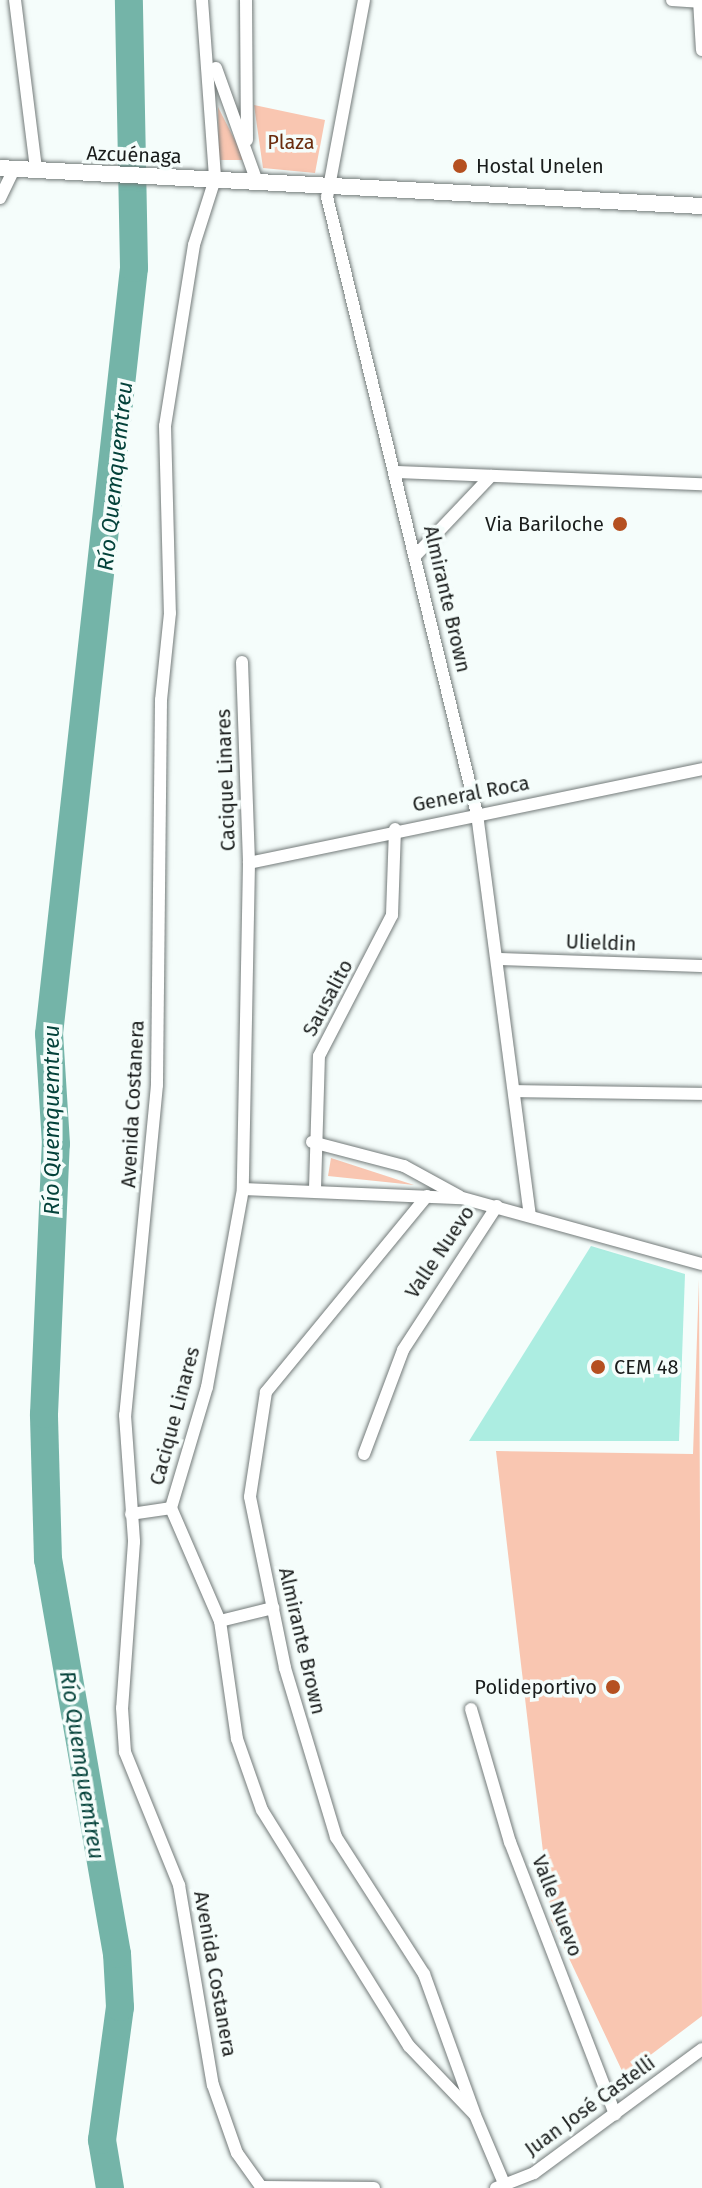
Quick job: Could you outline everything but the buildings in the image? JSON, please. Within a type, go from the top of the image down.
[{"type":"street","points":[[15,0],[36,169]]},
{"type":"street","name":"Avenida Costanera","points":[[202,0],[211,53],[206,178],[165,426],[170,613],[161,700],[157,1085],[125,1415],[133,1561],[122,1631],[125,1752],[179,1885],[213,2085],[237,2153],[262,2187]]},
{"type":"street","points":[[246,0],[247,140]]},
{"type":"street","name":"Almirante Brown","points":[[364,0],[328,186],[477,814],[499,959],[530,1215]]},
{"type":"street","points":[[672,0],[699,1],[702,50]]},
{"type":"street","points":[[211,53],[247,140],[257,182]]},
{"type":"street","points":[[0,198],[7,168]]},
{"type":"street","name":"Azcuénaga","points":[[7,168],[702,206]]},
{"type":"street","points":[[397,472],[702,484]]},
{"type":"street","points":[[416,555],[491,476]]},
{"type":"street","name":"Cacique Linares","points":[[242,662],[249,863],[243,1189],[207,1387],[171,1508],[220,1621],[237,1739],[262,1810],[409,2046],[475,2115],[502,2187]]},
{"type":"street","name":"General Roca","points":[[249,863],[395,829],[702,769]]},
{"type":"street","name":"Sausalito","points":[[315,1189],[312,1142],[319,1056],[392,915],[395,829]]},
{"type":"street","name":"Ulieldin","points":[[499,959],[702,966]]},
{"type":"street","points":[[515,1091],[702,1094]]},
{"type":"street","points":[[312,1142],[404,1166],[462,1198]]},
{"type":"street","points":[[243,1189],[315,1189],[462,1198],[702,1264]]},
{"type":"street","name":"Almirante Brown","points":[[427,1196],[266,1392],[249,1468],[273,1608],[336,1837],[424,1974],[475,2115]]},
{"type":"street","name":"Valle Nuevo","points":[[364,1454],[403,1350],[497,1206]]},
{"type":"street","points":[[131,1514],[171,1508]]},
{"type":"street","points":[[220,1621],[273,1608]]},
{"type":"street","name":"Valle Nuevo","points":[[471,1709],[510,1842],[615,2114]]},
{"type":"street","name":"Juan José Castelli","points":[[502,2187],[615,2114],[702,2049]]},
{"type":"street","points":[[262,2187],[310,2182],[374,2188]]},
{"type":"green space","name":"Plaza","points":[[254,105],[325,120],[315,173],[263,168]]},
{"type":"green space","name":"Plaza","points":[[218,107],[245,160],[219,160]]},
{"type":"green space","points":[[331,1158],[414,1185],[328,1176]]},
{"type":"green space","name":"Polideportivo","points":[[699,1279],[702,2016],[624,2075],[551,1920],[496,1451],[693,1454]]},
{"type":"waterway","name":"Río Quemquemtreu","points":[[110,2188],[102,2140],[120,2007],[117,1954],[48,1560],[44,1414],[56,1144],[49,1034],[134,268],[129,0]]},
{"type":"place","name":"Hostal Unelen","points":[[460,166]]},
{"type":"place","name":"Via Bariloche","points":[[620,524]]},
{"type":"place","name":"CEM 48","points":[[598,1367]]},
{"type":"place","name":"Polideportivo","points":[[613,1687]]}]
